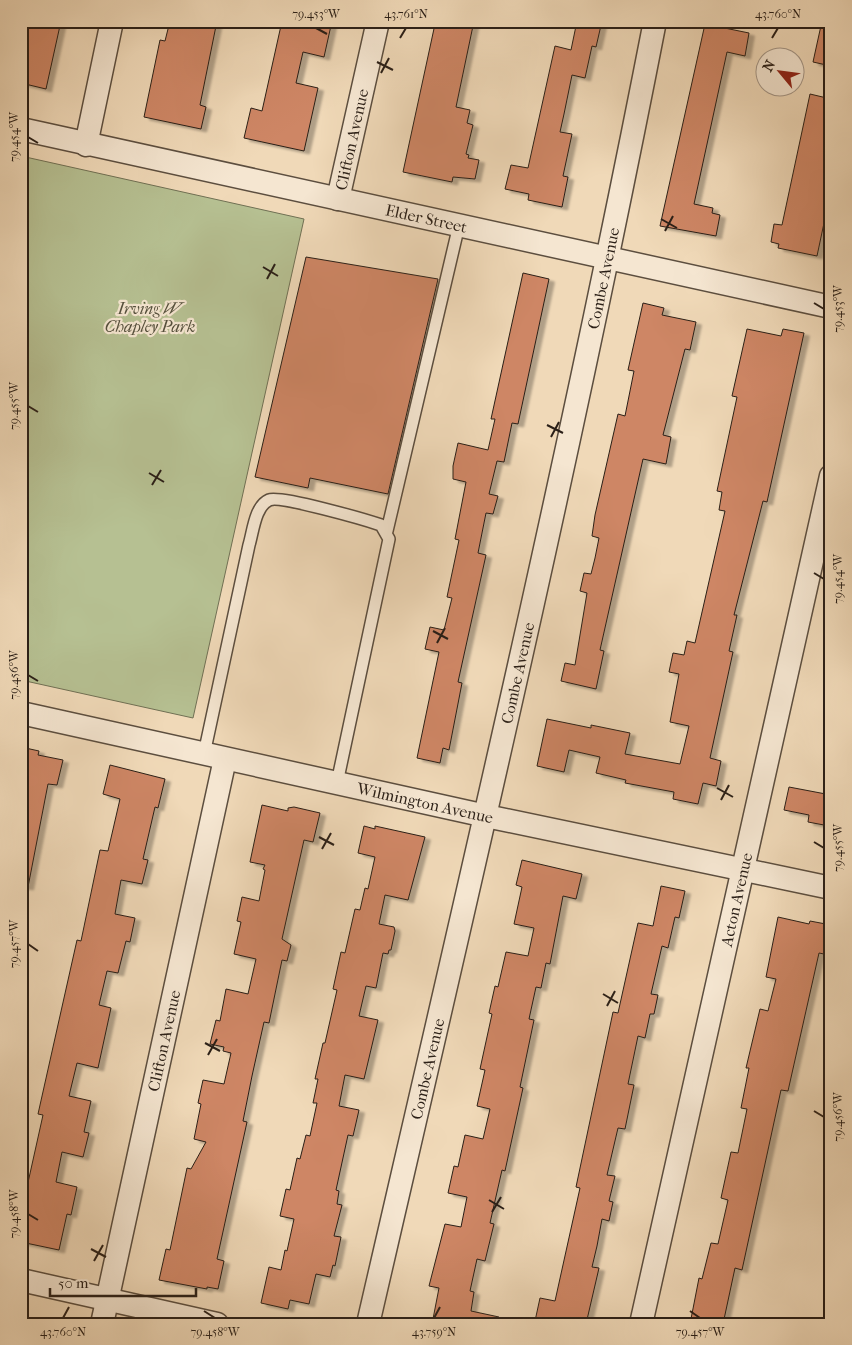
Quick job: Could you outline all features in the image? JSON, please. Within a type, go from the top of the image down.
[{"type":"street","points":[[86,145],[112,21]]},
{"type":"street","name":"Clifton Avenue","points":[[338,199],[378,21]]},
{"type":"street","name":"Combe Avenue","points":[[368,1324],[486,816],[609,258],[655,21]]},
{"type":"street","name":"Elder Street","points":[[21,129],[86,145],[831,307]]},
{"type":"street","name":"Acton Avenue","points":[[641,1324],[831,476]]},
{"type":"street","name":"Wilmington Avenue","points":[[21,713],[486,816],[831,888]]},
{"type":"street","name":"Clifton Avenue","points":[[102,1324],[215,756]]},
{"type":"street","points":[[21,1280],[217,1324]]},
{"type":"lane","points":[[338,783],[390,545],[387,532],[459,225]]},
{"type":"lane","points":[[215,756],[249,545],[263,504],[273,499],[309,506],[381,525],[387,532]]},
{"type":"green space","name":"Irving W Chapley Park","points":[[21,156],[304,219],[193,718],[21,680]]},
{"type":"building","points":[[21,21],[61,21],[46,89],[21,83]]},
{"type":"building","points":[[170,21],[217,21],[200,105],[206,107],[201,129],[144,117],[160,40],[165,41]]},
{"type":"building","points":[[282,21],[332,21],[324,57],[303,52],[296,83],[318,88],[304,151],[244,138],[251,108],[262,111]]},
{"type":"building","points":[[438,21],[474,21],[456,107],[470,110],[467,123],[473,125],[466,154],[469,155],[468,158],[479,160],[475,179],[453,177],[452,182],[403,172],[435,24]]},
{"type":"building","points":[[577,21],[602,21],[596,47],[592,46],[585,78],[572,75],[560,132],[572,134],[563,176],[568,177],[562,207],[528,200],[529,194],[505,189],[511,165],[528,168],[555,46],[571,50]]},
{"type":"building","points":[[822,21],[831,21],[831,66],[813,62]]},
{"type":"building","points":[[705,24],[749,33],[745,56],[727,52],[694,204],[713,208],[712,213],[720,215],[716,236],[660,226]]},
{"type":"building","points":[[810,94],[831,99],[831,204],[826,224],[824,223],[817,256],[778,248],[779,244],[771,242],[774,224],[782,225]]},
{"type":"building","points":[[306,257],[438,279],[388,494],[310,478],[308,488],[255,477]]},
{"type":"building","points":[[523,273],[549,279],[518,424],[512,423],[504,462],[497,461],[489,494],[498,496],[493,514],[486,513],[478,553],[486,555],[458,682],[462,683],[449,750],[443,748],[440,763],[417,758],[439,652],[425,649],[430,627],[444,630],[452,598],[447,597],[459,540],[455,539],[466,482],[453,479],[453,466],[458,443],[488,450],[495,419],[491,419]]},
{"type":"building","points":[[643,303],[664,308],[662,315],[696,322],[690,350],[685,349],[663,435],[671,437],[666,464],[643,459],[600,650],[604,651],[596,689],[561,681],[565,663],[575,665],[587,593],[580,591],[584,573],[591,574],[595,558],[599,538],[592,536],[595,515],[618,414],[625,416],[634,371],[628,370]]},
{"type":"building","points":[[747,329],[781,336],[783,329],[804,333],[767,502],[763,501],[734,615],[737,615],[729,651],[733,652],[710,758],[721,761],[716,786],[703,783],[698,804],[673,799],[674,792],[625,783],[626,780],[596,773],[600,757],[569,750],[564,772],[537,766],[547,719],[591,728],[591,725],[630,733],[625,754],[680,764],[689,726],[670,722],[679,674],[669,672],[673,653],[684,655],[687,641],[695,643],[725,511],[719,510],[722,492],[717,491],[737,397],[732,396]]},
{"type":"building","points":[[21,747],[39,751],[38,755],[63,760],[57,785],[48,784],[28,887],[21,886]]},
{"type":"building","points":[[110,765],[165,779],[158,808],[155,807],[143,859],[148,860],[142,884],[121,880],[115,914],[135,918],[130,942],[126,941],[118,973],[107,971],[99,1005],[111,1008],[98,1068],[77,1063],[69,1096],[91,1101],[84,1132],[89,1133],[83,1157],[62,1152],[56,1182],[77,1187],[71,1215],[67,1214],[59,1250],[21,1242],[21,1214],[43,1115],[38,1114],[77,940],[81,941],[100,850],[108,851],[120,799],[103,794]]},
{"type":"building","points":[[789,787],[831,795],[824,825],[808,822],[809,815],[784,810]]},
{"type":"building","points":[[262,805],[288,811],[288,808],[294,807],[320,813],[313,842],[304,840],[282,939],[291,945],[287,961],[282,960],[269,1023],[264,1022],[252,1076],[243,1121],[247,1122],[217,1259],[224,1261],[218,1289],[207,1287],[207,1289],[159,1280],[166,1249],[170,1250],[187,1168],[191,1169],[206,1142],[194,1139],[201,1104],[198,1103],[203,1080],[224,1084],[231,1053],[223,1051],[224,1047],[210,1044],[216,1020],[220,1021],[226,989],[248,994],[256,959],[234,954],[241,922],[237,921],[242,897],[259,901],[265,870],[263,869],[265,865],[250,862]]},
{"type":"building","points":[[364,826],[375,829],[375,826],[425,837],[408,900],[385,895],[379,924],[394,927],[395,931],[391,950],[389,950],[388,954],[383,953],[376,988],[366,986],[359,1016],[378,1020],[364,1079],[345,1075],[339,1106],[359,1110],[353,1136],[348,1135],[336,1190],[339,1191],[337,1204],[342,1205],[334,1236],[341,1237],[335,1266],[333,1265],[330,1277],[316,1274],[309,1304],[290,1300],[288,1309],[261,1303],[269,1267],[281,1270],[285,1250],[287,1251],[294,1219],[280,1216],[286,1189],[290,1190],[297,1158],[300,1159],[306,1135],[310,1136],[317,1103],[313,1103],[318,1079],[315,1079],[337,990],[333,989],[341,952],[345,953],[355,909],[360,910],[365,888],[368,889],[375,857],[358,853]]},
{"type":"building","points":[[522,860],[582,874],[576,899],[563,896],[550,964],[546,963],[541,988],[536,987],[529,1019],[534,1020],[520,1087],[523,1088],[505,1171],[502,1170],[490,1223],[494,1224],[485,1261],[477,1259],[470,1291],[474,1292],[471,1311],[499,1317],[499,1324],[432,1324],[439,1288],[429,1286],[445,1224],[461,1227],[467,1197],[448,1193],[454,1166],[458,1167],[465,1135],[483,1139],[490,1109],[477,1106],[485,1070],[480,1069],[492,1014],[489,1013],[495,986],[498,987],[506,952],[528,956],[534,928],[514,924],[522,887],[516,885]]},
{"type":"building","points":[[661,886],[685,891],[679,918],[675,917],[668,948],[662,946],[651,994],[658,995],[654,1014],[650,1014],[645,1038],[638,1036],[628,1084],[634,1085],[625,1129],[618,1128],[607,1175],[615,1176],[609,1201],[613,1202],[609,1221],[602,1219],[592,1267],[599,1268],[586,1324],[546,1324],[535,1321],[540,1298],[555,1301],[580,1188],[576,1187],[613,1012],[618,1013],[638,923],[653,926]]},
{"type":"building","points":[[778,917],[809,924],[810,921],[831,925],[831,946],[829,955],[819,953],[788,1091],[781,1090],[742,1270],[735,1268],[723,1324],[690,1324],[699,1278],[702,1279],[711,1243],[718,1244],[728,1200],[721,1198],[731,1152],[738,1153],[747,1109],[741,1108],[749,1068],[746,1068],[760,1009],[768,1011],[776,979],[766,977]]}]
